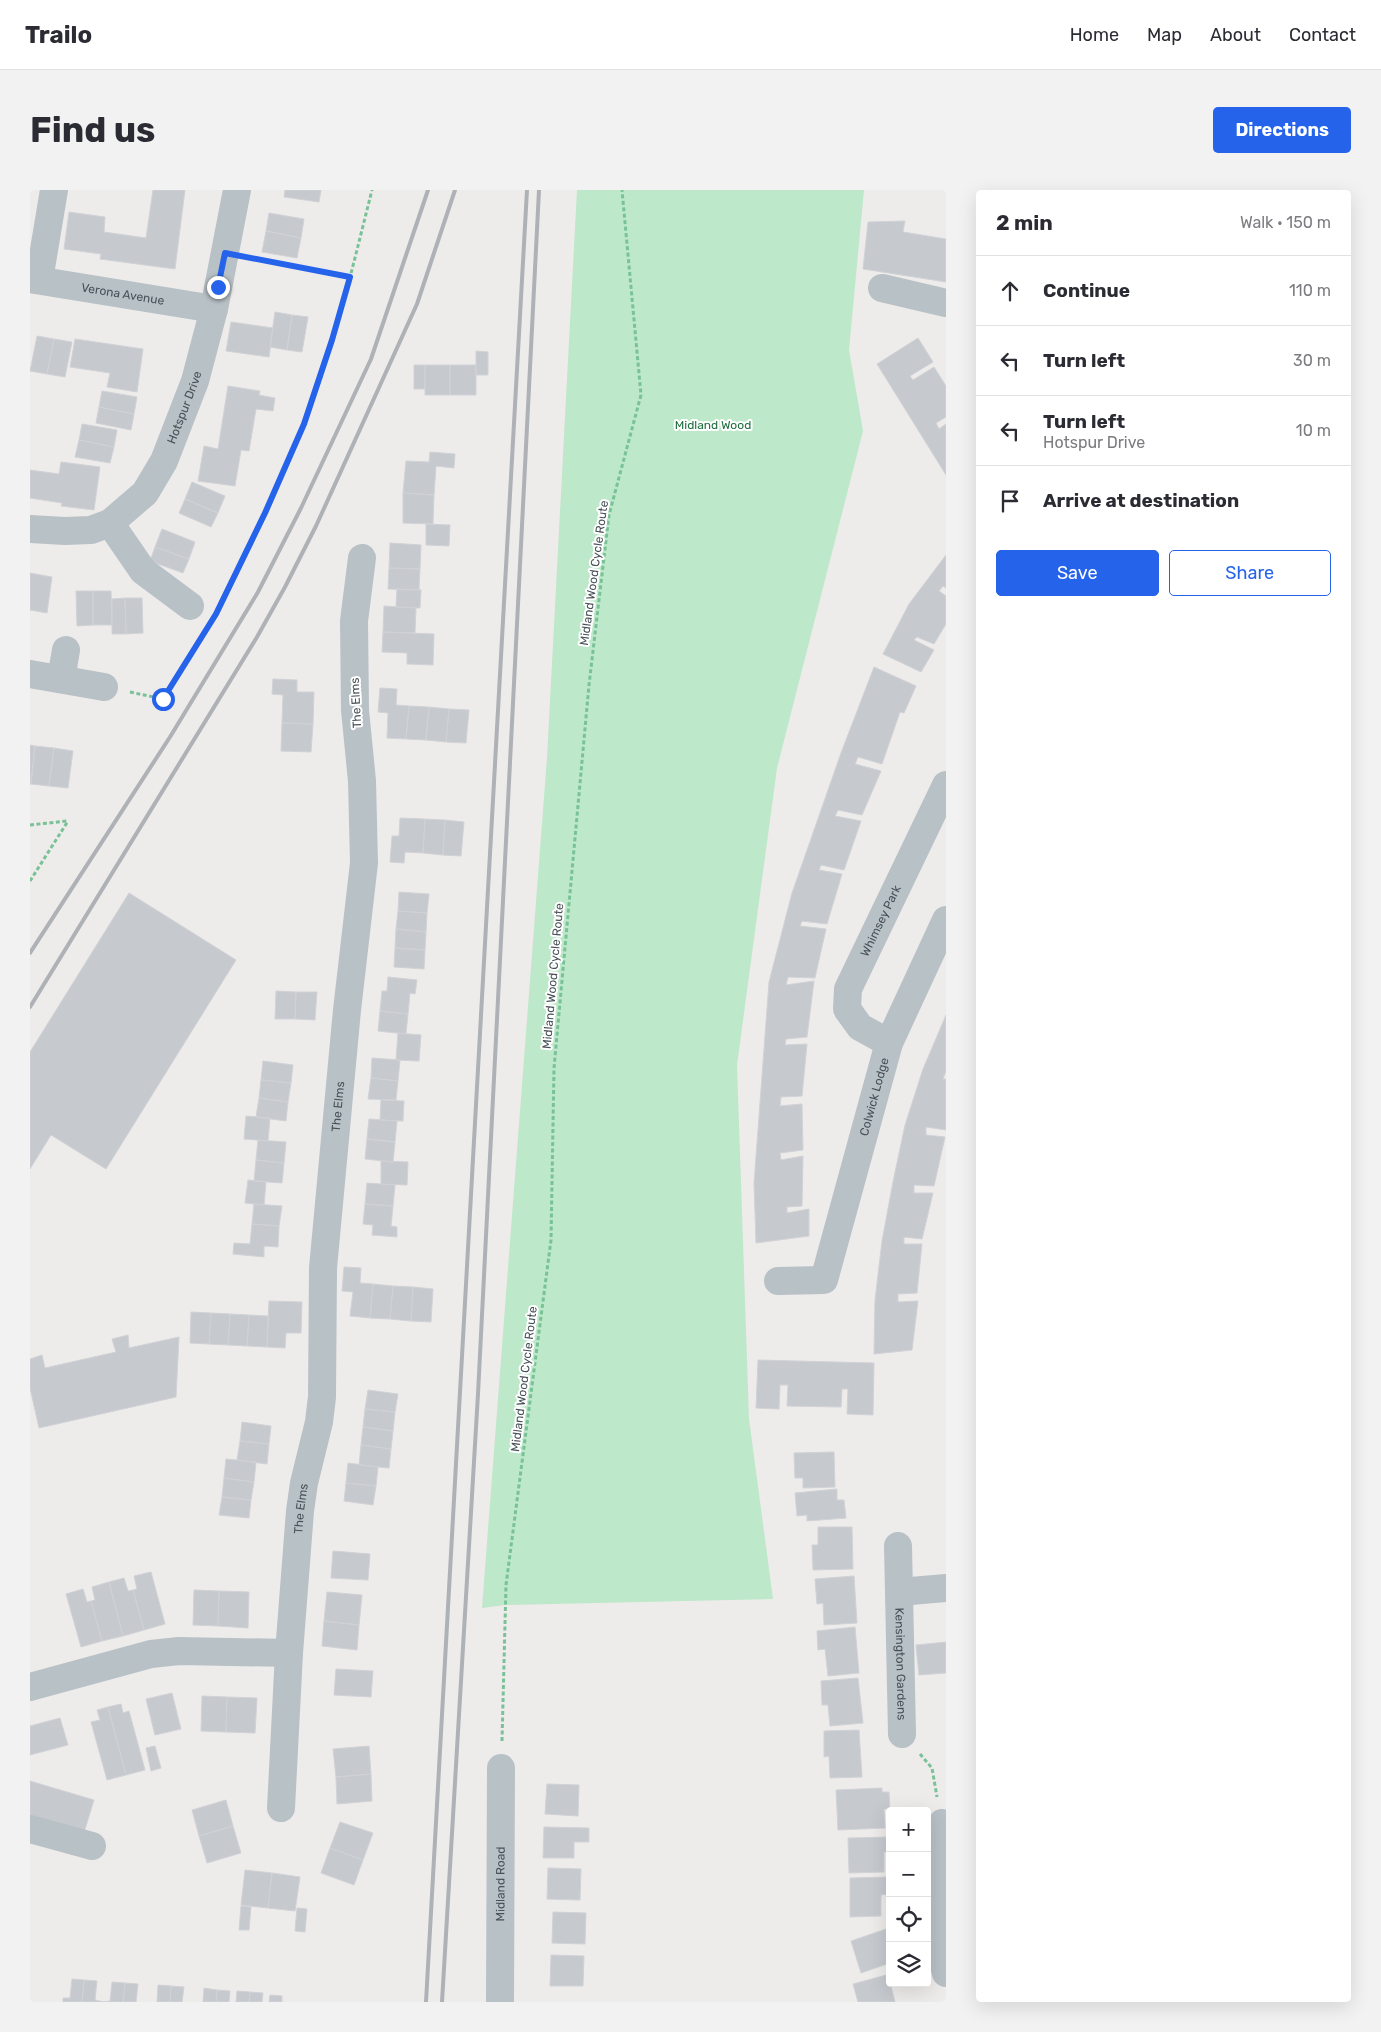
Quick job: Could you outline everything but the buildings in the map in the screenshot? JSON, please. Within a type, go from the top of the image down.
[{"type":"street","points":[[35,279],[54,190]]},
{"type":"street","name":"Hotspur Drive","points":[[30,529],[64,532],[91,530],[110,523],[145,493],[164,461],[195,381],[214,309],[237,190]]},
{"type":"street","name":"Verona Avenue","points":[[35,279],[214,309]]},
{"type":"street","points":[[882,288],[946,303]]},
{"type":"street","points":[[110,523],[143,571],[190,606]]},
{"type":"street","name":"The Elms","points":[[281,1808],[289,1653],[300,1511],[304,1483],[320,1422],[322,1397],[322,1268],[346,1020],[364,863],[362,781],[355,710],[354,621],[362,558]]},
{"type":"street","points":[[61,679],[66,650]]},
{"type":"street","points":[[30,674],[104,687]]},
{"type":"street","name":"Whimsey Park","points":[[889,1043],[860,1027],[847,1009],[848,989],[946,785]]},
{"type":"street","name":"Colwick Lodge","points":[[778,1282],[824,1280],[889,1043],[946,920]]},
{"type":"street","name":"Kensington Gardens","points":[[898,1546],[902,1734]]},
{"type":"street","name":"Kensington Gardens","points":[[899,1592],[946,1588]]},
{"type":"street","points":[[30,1687],[150,1654],[179,1651],[289,1653]]},
{"type":"street","name":"Midland Road","points":[[500,2002],[501,1768]]},
{"type":"street","points":[[942,1823],[937,1940],[946,1972]]},
{"type":"street","points":[[30,1829],[92,1846]]},
{"type":"path","points":[[216,614],[265,513],[304,424],[332,340],[372,190]]},
{"type":"path","name":"Midland Wood Cycle Route","points":[[501,1768],[506,1585],[551,1240],[554,1068],[588,695],[609,515],[641,395],[622,190]]},
{"type":"path","points":[[225,253],[350,277]]},
{"type":"path","points":[[104,687],[163,699],[212,623]]},
{"type":"path","points":[[30,825],[68,821],[30,881]]},
{"type":"path","points":[[902,1734],[932,1768],[942,1823]]},
{"type":"green space","name":"Midland Wood","points":[[577,190],[864,190],[849,350],[863,431],[777,768],[737,1065],[749,1419],[773,1599],[505,1605],[482,1608],[547,758]]},
{"type":"railway","points":[[30,953],[170,737],[258,592],[301,508],[371,359],[428,190]]},
{"type":"railway","points":[[30,1007],[257,637],[285,587],[316,526],[417,304],[455,190]]},
{"type":"railway","points":[[426,2002],[527,190]]},
{"type":"railway","points":[[442,2002],[478,1394],[539,190]]},
{"type":"route","points":[[163,699],[202,640],[265,513],[304,424],[332,340],[350,277],[225,253],[218,287]]}]
